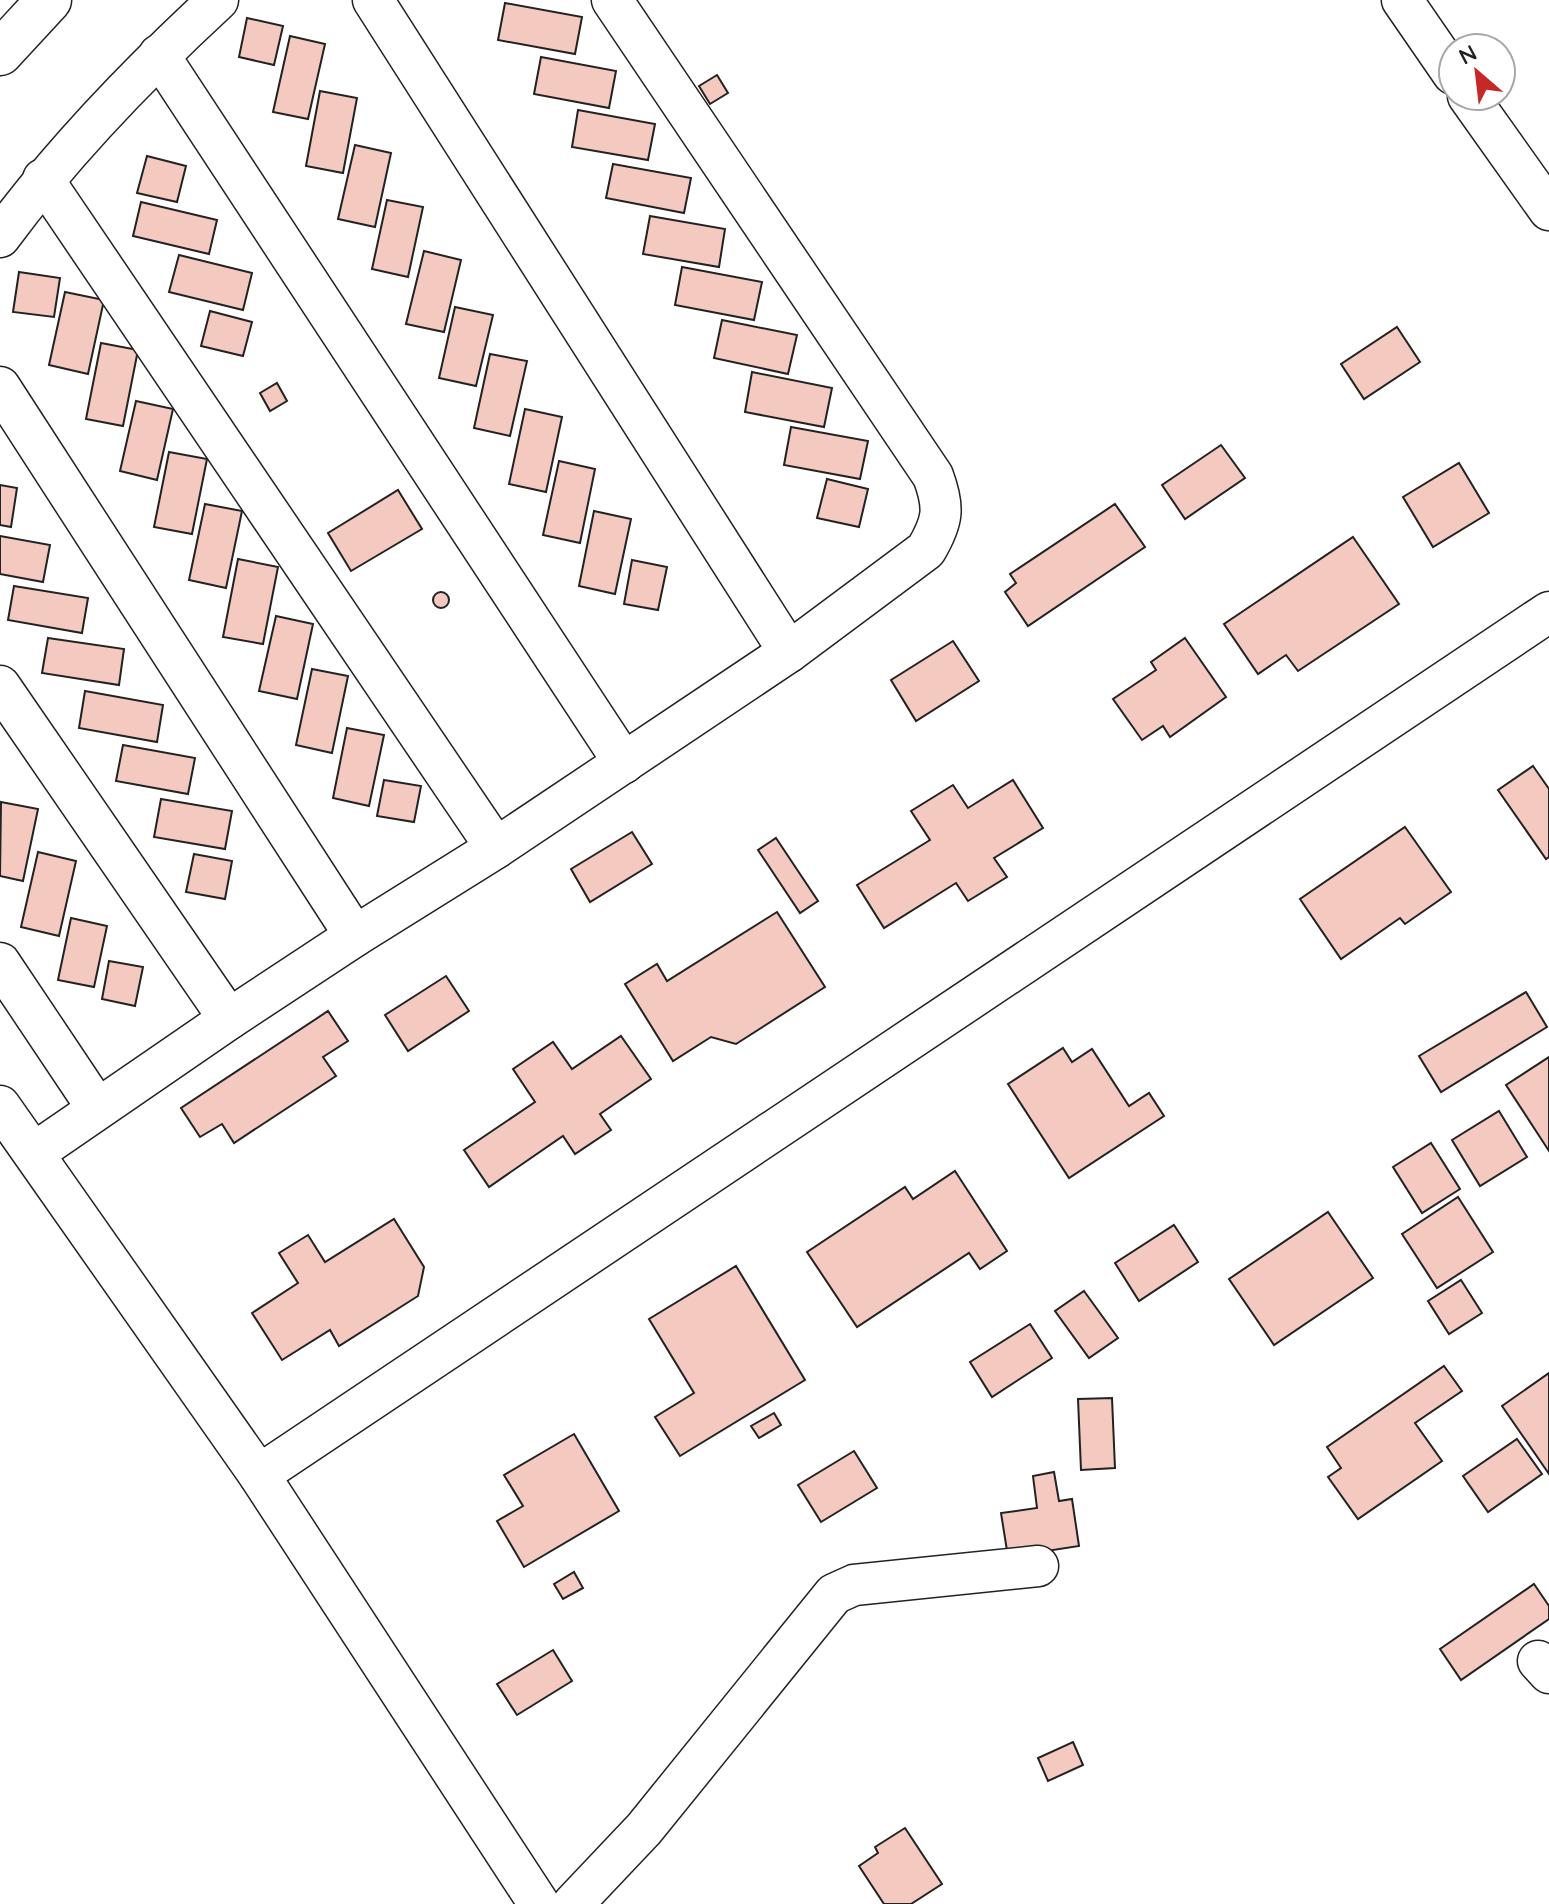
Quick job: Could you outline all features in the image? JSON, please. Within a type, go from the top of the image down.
[{"type":"main road","points":[[0,53],[49,0]]},
{"type":"street","points":[[0,237],[43,179],[159,55],[218,0]]},
{"type":"street","points":[[373,0],[789,652]]},
{"type":"street","points":[[34,1153],[229,1019],[496,848],[789,652],[926,550],[941,517],[941,498],[933,476],[612,0]]},
{"type":"street","points":[[1402,0],[1437,51]]},
{"type":"street","points":[[159,55],[624,763]]},
{"type":"street","points":[[1479,112],[1549,210]]},
{"type":"street","points":[[43,179],[496,848]]},
{"type":"street","points":[[0,387],[355,936]]},
{"type":"street","points":[[259,1475],[1549,612]]},
{"type":"street","points":[[0,686],[229,1019]]},
{"type":"street","points":[[0,963],[97,1108]]},
{"type":"street","points":[[0,1106],[259,1475],[539,1904]]},
{"type":"street","points":[[573,1904],[644,1829],[834,1594],[854,1585],[1038,1566]]},
{"type":"building","points":[[505,3],[582,17],[575,54],[498,40]]},
{"type":"building","points":[[247,18],[283,26],[274,65],[239,57]]},
{"type":"building","points":[[290,36],[325,44],[308,119],[273,112]]},
{"type":"building","points":[[541,57],[616,71],[609,108],[534,94]]},
{"type":"building","points":[[717,75],[728,93],[710,104],[699,86]]},
{"type":"building","points":[[320,91],[357,98],[343,173],[306,166]]},
{"type":"building","points":[[578,110],[655,124],[648,160],[572,147]]},
{"type":"building","points":[[355,145],[391,153],[375,227],[338,219]]},
{"type":"building","points":[[147,156],[186,166],[177,202],[137,193]]},
{"type":"building","points":[[613,164],[691,178],[684,213],[606,198]]},
{"type":"building","points":[[387,200],[423,207],[408,277],[372,269]]},
{"type":"building","points":[[141,202],[217,220],[209,254],[133,236]]},
{"type":"building","points":[[650,216],[725,229],[719,267],[643,254]]},
{"type":"building","points":[[424,251],[461,260],[444,332],[406,324]]},
{"type":"building","points":[[179,255],[252,273],[243,310],[169,292]]},
{"type":"building","points":[[682,267],[762,282],[754,320],[675,305]]},
{"type":"building","points":[[19,272],[60,278],[54,317],[13,312]]},
{"type":"building","points":[[65,292],[104,300],[88,374],[49,365]]},
{"type":"building","points":[[455,307],[493,315],[476,386],[439,378]]},
{"type":"building","points":[[210,311],[252,322],[243,356],[201,346]]},
{"type":"building","points":[[722,320],[797,335],[788,374],[714,358]]},
{"type":"building","points":[[1397,327],[1420,362],[1364,399],[1341,364]]},
{"type":"building","points":[[101,343],[138,350],[123,426],[86,419]]},
{"type":"building","points":[[490,354],[527,361],[510,436],[474,428]]},
{"type":"building","points":[[752,372],[832,388],[824,427],[745,412]]},
{"type":"building","points":[[277,383],[287,401],[270,411],[260,393]]},
{"type":"building","points":[[136,401],[173,409],[157,480],[120,471]]},
{"type":"building","points":[[525,409],[562,417],[546,492],[509,484]]},
{"type":"building","points":[[791,427],[868,441],[860,479],[784,465]]},
{"type":"building","points":[[1221,445],[1245,478],[1185,519],[1162,485]]},
{"type":"building","points":[[169,452],[207,459],[192,534],[154,527]]},
{"type":"building","points":[[559,461],[595,469],[580,543],[543,535]]},
{"type":"building","points":[[1459,463],[1489,513],[1433,547],[1403,497]]},
{"type":"building","points":[[827,479],[868,489],[859,527],[817,518]]},
{"type":"building","points":[[0,485],[17,488],[11,527],[0,525]]},
{"type":"building","points":[[398,490],[422,529],[351,571],[328,533]]},
{"type":"building","points":[[205,504],[242,511],[226,588],[189,580]]},
{"type":"building","points":[[1115,504],[1145,547],[1028,626],[1005,592],[1016,583],[1010,574]]},
{"type":"building","points":[[594,511],[631,519],[615,594],[579,586]]},
{"type":"building","points":[[0,536],[50,545],[43,582],[0,574]]},
{"type":"building","points":[[1353,537],[1399,604],[1298,671],[1286,655],[1258,674],[1224,624]]},
{"type":"building","points":[[238,559],[278,567],[263,644],[223,637]]},
{"type":"building","points":[[632,560],[667,567],[658,610],[624,604]]},
{"type":"building","points":[[14,586],[88,598],[82,633],[8,620]]},
{"type":"building","points":[[441,592],[447,594],[447,606],[441,608],[435,606],[433,600],[435,594]]},
{"type":"building","points":[[276,616],[313,624],[297,699],[259,691]]},
{"type":"building","points":[[48,638],[124,649],[119,685],[42,673]]},
{"type":"building","points":[[1185,638],[1226,697],[1170,737],[1163,726],[1142,740],[1113,699],[1156,670],[1151,662]]},
{"type":"building","points":[[953,641],[979,681],[916,721],[891,680]]},
{"type":"building","points":[[312,669],[348,676],[332,753],[296,745]]},
{"type":"building","points":[[85,691],[163,705],[157,742],[79,728]]},
{"type":"building","points":[[347,728],[384,735],[369,806],[333,798]]},
{"type":"building","points":[[123,745],[195,758],[188,794],[116,781]]},
{"type":"building","points":[[1533,766],[1549,789],[1549,857],[1546,859],[1498,790]]},
{"type":"building","points":[[384,780],[421,786],[414,822],[377,816]]},
{"type":"building","points":[[1013,780],[1043,828],[994,858],[1007,877],[968,901],[956,883],[884,928],[857,885],[930,840],[911,811],[953,785],[968,808]]},
{"type":"building","points":[[161,799],[232,811],[225,849],[154,837]]},
{"type":"building","points":[[1,802],[38,809],[23,881],[0,876]]},
{"type":"building","points":[[1405,827],[1451,892],[1405,924],[1400,918],[1341,959],[1300,899]]},
{"type":"building","points":[[632,832],[652,864],[590,902],[571,869]]},
{"type":"building","points":[[776,838],[818,901],[800,913],[758,850]]},
{"type":"building","points":[[38,852],[76,861],[59,936],[21,927]]},
{"type":"building","points":[[194,854],[232,861],[225,899],[186,892]]},
{"type":"building","points":[[777,912],[825,987],[736,1044],[711,1037],[673,1061],[625,984],[657,964],[667,981]]},
{"type":"building","points":[[71,918],[107,926],[94,987],[58,980]]},
{"type":"building","points":[[109,961],[143,967],[135,1006],[102,999]]},
{"type":"building","points":[[446,976],[469,1011],[408,1051],[385,1015]]},
{"type":"building","points":[[1526,992],[1547,1027],[1441,1092],[1419,1056]]},
{"type":"building","points":[[328,1011],[348,1041],[323,1057],[336,1076],[234,1143],[222,1124],[200,1137],[181,1108]]},
{"type":"building","points":[[621,1036],[651,1079],[600,1114],[611,1130],[575,1154],[563,1136],[489,1187],[464,1150],[535,1102],[513,1069],[553,1042],[572,1069]]},
{"type":"building","points":[[1063,1048],[1072,1062],[1092,1049],[1129,1106],[1149,1093],[1164,1116],[1069,1178],[1008,1084]]},
{"type":"building","points":[[1549,1057],[1549,1151],[1506,1085]]},
{"type":"building","points":[[1499,1111],[1527,1157],[1480,1186],[1452,1140]]},
{"type":"building","points":[[1431,1143],[1460,1189],[1422,1213],[1393,1167]]},
{"type":"building","points":[[955,1171],[1007,1251],[980,1269],[969,1253],[857,1327],[807,1252],[905,1187],[913,1199]]},
{"type":"building","points":[[1458,1197],[1493,1252],[1437,1288],[1402,1234]]},
{"type":"building","points":[[1328,1212],[1373,1278],[1274,1345],[1229,1279]]},
{"type":"building","points":[[394,1219],[424,1267],[418,1296],[339,1346],[330,1330],[282,1360],[252,1313],[298,1283],[279,1253],[308,1235],[325,1262]]},
{"type":"building","points":[[1174,1225],[1198,1262],[1139,1301],[1115,1263]]},
{"type":"building","points":[[736,1266],[805,1380],[680,1456],[655,1417],[694,1393],[649,1319]]},
{"type":"building","points":[[1461,1280],[1482,1313],[1449,1334],[1428,1301]]},
{"type":"building","points":[[1084,1291],[1118,1338],[1089,1358],[1055,1311]]},
{"type":"building","points":[[1030,1324],[1052,1358],[992,1397],[970,1362]]},
{"type":"building","points":[[1444,1366],[1462,1391],[1415,1423],[1442,1461],[1358,1519],[1328,1477],[1341,1468],[1327,1447]]},
{"type":"building","points":[[1549,1373],[1549,1474],[1502,1406]]},
{"type":"building","points":[[1112,1398],[1115,1468],[1081,1470],[1078,1399]]},
{"type":"building","points":[[774,1413],[781,1425],[759,1438],[751,1426]]},
{"type":"building","points":[[574,1434],[619,1511],[524,1567],[497,1521],[523,1506],[504,1475]]},
{"type":"building","points":[[1517,1439],[1542,1474],[1488,1512],[1463,1476]]},
{"type":"building","points":[[854,1451],[877,1488],[821,1522],[798,1485]]},
{"type":"building","points":[[1054,1472],[1059,1501],[1072,1499],[1079,1546],[1008,1557],[1001,1513],[1037,1508],[1033,1476]]},
{"type":"building","points":[[574,1572],[583,1588],[563,1599],[554,1584]]},
{"type":"building","points":[[1534,1584],[1549,1606],[1549,1619],[1461,1680],[1440,1649]]},
{"type":"building","points":[[553,1650],[572,1681],[517,1715],[497,1684]]},
{"type":"building","points":[[1073,1742],[1083,1765],[1048,1781],[1038,1758]]},
{"type":"building","points":[[905,1828],[942,1884],[911,1904],[884,1904],[859,1866],[878,1853],[875,1847]]}]
